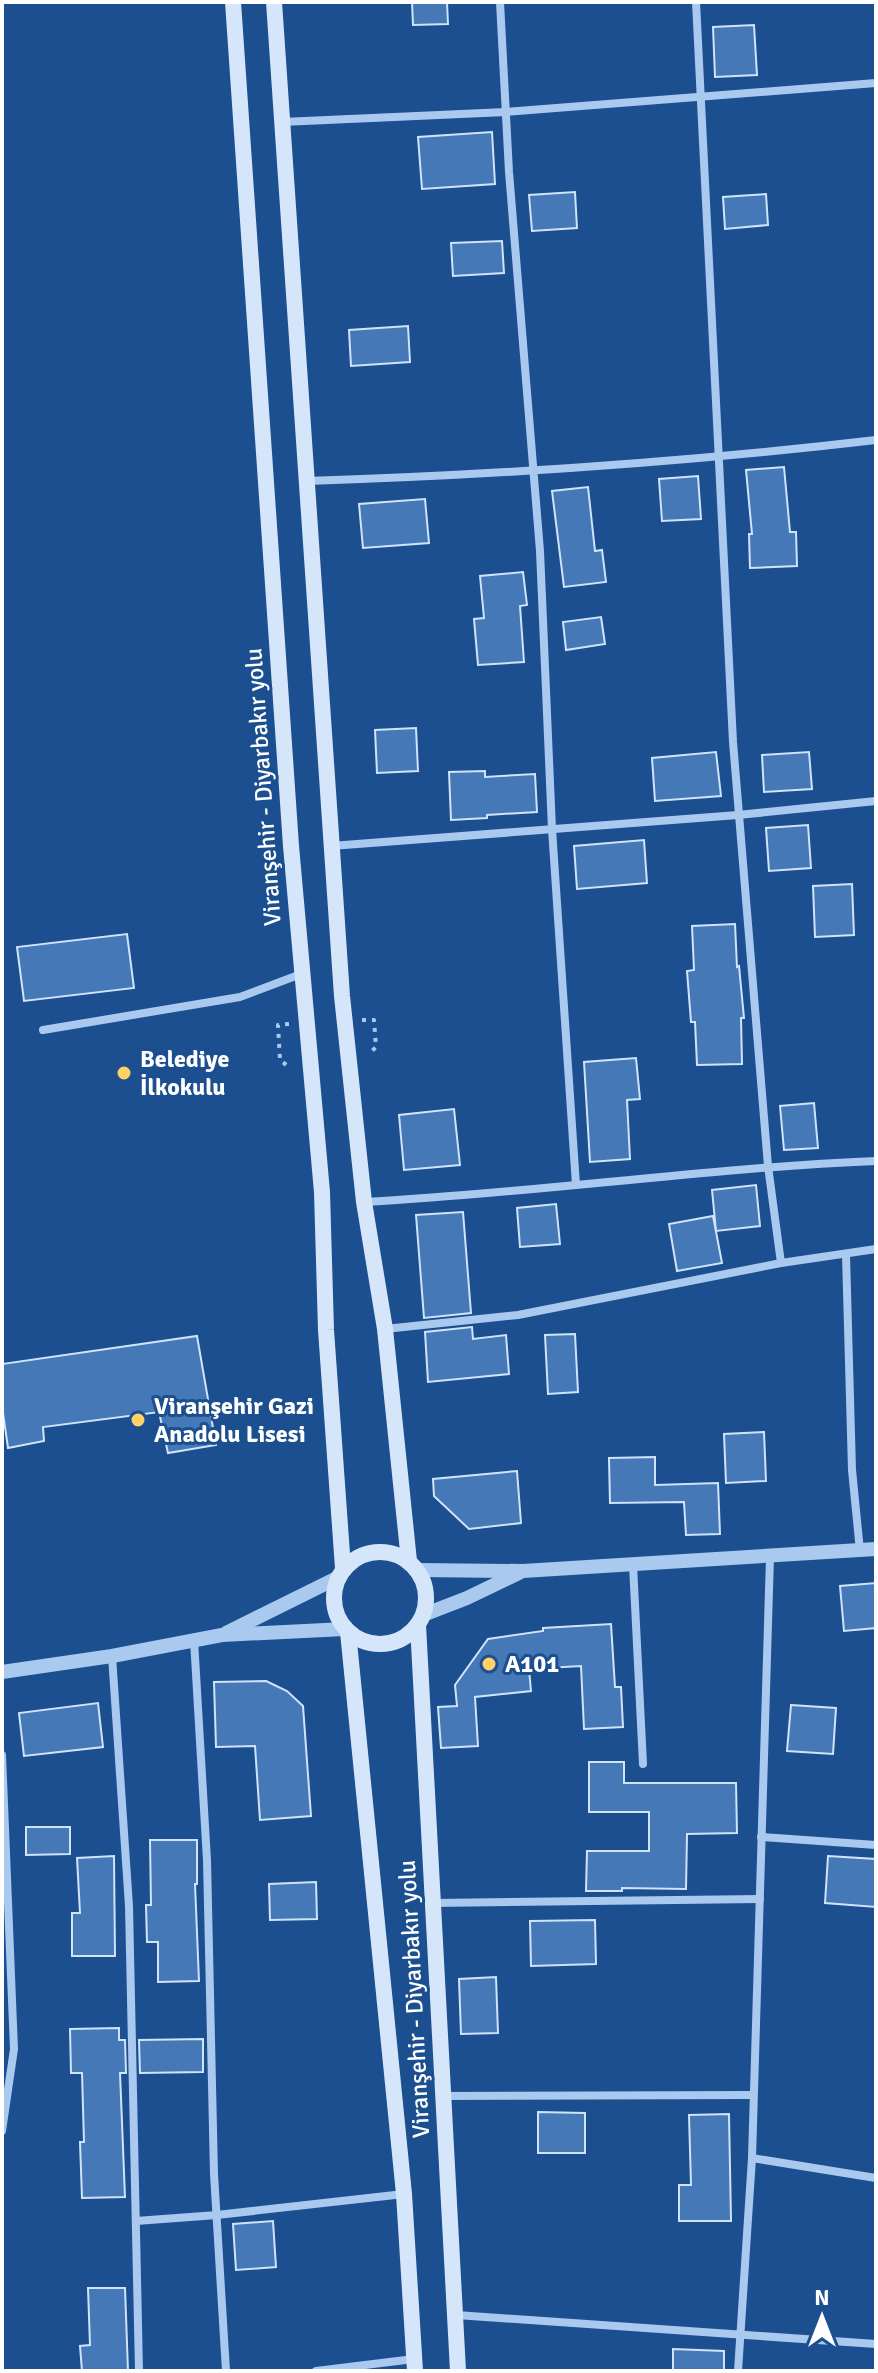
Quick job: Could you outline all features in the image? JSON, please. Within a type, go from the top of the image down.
[{"type":"main road","name":"Viranşehir - Diyarbakır yolu","points":[[233,2],[265,496],[301,974],[322,1192],[326,1330],[340,1573]]},
{"type":"main road","points":[[274,2],[342,996],[364,1202],[385,1329],[413,1566],[426,1592],[420,1620],[397,1641],[371,1643],[347,1630],[333,1605],[333,1591],[340,1573],[367,1552],[396,1554],[413,1566]]},
{"type":"main road","name":"Viranşehir - Diyarbakır yolu","points":[[420,1620],[458,2371]]},
{"type":"main road","name":"Viranşehir - Diyarbakır yolu","points":[[347,1630],[404,2194],[415,2365]]},
{"type":"street","points":[[500,2],[540,551],[552,829],[576,1185]]},
{"type":"street","points":[[696,2],[738,815],[768,1166],[781,1263]]},
{"type":"street","points":[[282,122],[506,112],[876,83]]},
{"type":"street","points":[[306,481],[533,471],[718,458],[876,440]]},
{"type":"street","points":[[330,846],[738,815],[876,801]]},
{"type":"street","points":[[43,1030],[240,997],[301,974]]},
{"type":"street","points":[[364,1202],[768,1166],[876,1161]]},
{"type":"street","points":[[385,1329],[518,1315],[781,1263],[876,1249]]},
{"type":"street","points":[[846,1255],[852,1470],[860,1551]]},
{"type":"street","points":[[413,1566],[523,1571],[876,1549]]},
{"type":"street","points":[[738,2371],[752,2158],[770,1557]]},
{"type":"street","points":[[633,1565],[643,1764]]},
{"type":"street","points":[[420,1620],[523,1571]]},
{"type":"street","points":[[222,1635],[340,1573]]},
{"type":"street","points":[[2,1672],[112,1656],[222,1635],[347,1630]]},
{"type":"street","points":[[194,1639],[207,1860],[217,2215],[226,2371]]},
{"type":"street","points":[[112,1656],[129,1906],[139,2371]]},
{"type":"street","points":[[2,1755],[14,2049],[5,2085],[2,2131]]},
{"type":"street","points":[[761,1837],[876,1845]]},
{"type":"street","points":[[433,1903],[760,1899]]},
{"type":"street","points":[[443,2096],[753,2095]]},
{"type":"street","points":[[752,2158],[876,2178]]},
{"type":"street","points":[[136,2221],[404,2194]]},
{"type":"street","points":[[455,2314],[876,2344]]},
{"type":"street","points":[[316,2371],[415,2365]]},
{"type":"path","points":[[369,1054],[376,1047],[374,1020]]},
{"type":"path","points":[[278,1025],[280,1060],[290,1068]]},
{"type":"building","points":[[412,2],[447,2],[448,24],[413,25]]},
{"type":"building","points":[[754,25],[757,75],[715,77],[713,27]]},
{"type":"building","points":[[492,132],[495,184],[422,189],[418,137]]},
{"type":"building","points":[[575,192],[577,228],[532,231],[529,195]]},
{"type":"building","points":[[766,194],[768,225],[725,229],[723,197]]},
{"type":"building","points":[[502,241],[504,273],[453,276],[451,243]]},
{"type":"building","points":[[408,326],[410,362],[351,366],[349,330]]},
{"type":"building","points":[[784,467],[790,532],[796,532],[797,566],[750,568],[749,534],[752,534],[746,470]]},
{"type":"building","points":[[698,476],[701,519],[662,521],[659,479]]},
{"type":"building","points":[[588,487],[595,551],[602,550],[606,582],[564,587],[552,491]]},
{"type":"building","points":[[425,499],[429,543],[363,548],[359,504]]},
{"type":"building","points":[[523,572],[527,605],[520,606],[524,662],[478,665],[474,619],[484,618],[480,576]]},
{"type":"building","points":[[601,617],[605,644],[566,650],[563,622]]},
{"type":"building","points":[[416,728],[418,771],[377,773],[375,730]]},
{"type":"building","points":[[716,752],[721,796],[655,801],[652,758]]},
{"type":"building","points":[[809,752],[812,789],[764,792],[762,755]]},
{"type":"building","points":[[485,771],[485,777],[535,774],[537,812],[451,820],[449,772]]},
{"type":"building","points":[[808,825],[811,868],[769,871],[766,828]]},
{"type":"building","points":[[644,840],[647,883],[577,889],[574,846]]},
{"type":"building","points":[[852,884],[854,935],[815,937],[813,886]]},
{"type":"building","points":[[735,924],[744,1018],[741,1018],[742,1064],[697,1065],[695,1022],[691,1022],[687,971],[694,970],[692,926]]},
{"type":"building","points":[[127,934],[134,988],[24,1001],[17,947]]},
{"type":"building","points":[[636,1058],[640,1099],[627,1100],[630,1159],[590,1162],[584,1062]]},
{"type":"building","points":[[814,1103],[818,1148],[784,1150],[780,1106]]},
{"type":"building","points":[[454,1109],[460,1165],[404,1170],[399,1115]]},
{"type":"building","points":[[756,1185],[760,1226],[716,1231],[712,1190]]},
{"type":"building","points":[[556,1204],[560,1244],[520,1247],[517,1208]]},
{"type":"building","points":[[463,1212],[471,1313],[424,1318],[416,1215]]},
{"type":"building","points":[[713,1216],[722,1263],[677,1271],[669,1224]]},
{"type":"building","points":[[472,1327],[473,1339],[506,1335],[509,1374],[428,1382],[425,1332]]},
{"type":"building","points":[[575,1334],[578,1392],[548,1394],[545,1335]]},
{"type":"building","points":[[197,1336],[216,1445],[168,1453],[159,1412],[43,1427],[44,1441],[8,1448],[2,1406],[2,1364]]},
{"type":"building","points":[[764,1432],[766,1481],[726,1483],[724,1434]]},
{"type":"building","points":[[655,1457],[655,1485],[718,1483],[720,1534],[686,1535],[684,1502],[610,1503],[609,1458]]},
{"type":"building","points":[[517,1471],[521,1523],[469,1529],[434,1496],[433,1479]]},
{"type":"building","points":[[876,1583],[876,1628],[844,1631],[840,1586]]},
{"type":"building","points":[[611,1624],[615,1687],[621,1687],[623,1727],[584,1729],[581,1666],[529,1669],[531,1691],[475,1697],[478,1746],[441,1748],[438,1707],[457,1706],[455,1685],[488,1639],[543,1631],[543,1628]]},
{"type":"building","points":[[266,1681],[287,1691],[303,1706],[311,1816],[260,1820],[255,1746],[216,1747],[214,1682]]},
{"type":"building","points":[[98,1703],[103,1747],[24,1756],[19,1713]]},
{"type":"building","points":[[791,1705],[836,1708],[833,1754],[787,1751]]},
{"type":"building","points":[[589,1762],[624,1762],[624,1783],[736,1783],[737,1833],[687,1834],[686,1889],[586,1891],[587,1851],[649,1851],[649,1812],[589,1812]]},
{"type":"building","points":[[26,1827],[70,1827],[70,1854],[26,1855]]},
{"type":"building","points":[[150,1840],[197,1840],[195,1884],[199,1981],[158,1982],[158,1942],[147,1942],[146,1905],[151,1905]]},
{"type":"building","points":[[114,1856],[115,1956],[72,1956],[72,1913],[80,1913],[77,1858]]},
{"type":"building","points":[[828,1856],[876,1859],[876,1907],[825,1903]]},
{"type":"building","points":[[316,1882],[317,1919],[270,1920],[269,1884]]},
{"type":"building","points":[[595,1920],[596,1964],[531,1966],[530,1921]]},
{"type":"building","points":[[496,1977],[498,2033],[461,2034],[459,1979]]},
{"type":"building","points":[[119,2028],[119,2040],[125,2040],[126,2073],[120,2073],[125,2197],[82,2198],[82,2073],[71,2073],[70,2029]]},
{"type":"building","points":[[203,2039],[203,2072],[140,2073],[139,2040]]},
{"type":"building","points":[[538,2112],[585,2113],[585,2153],[538,2153]]},
{"type":"building","points":[[729,2114],[731,2221],[679,2221],[679,2185],[691,2185],[689,2115]]},
{"type":"building","points":[[273,2221],[276,2267],[236,2270],[233,2224]]},
{"type":"building","points":[[88,2288],[125,2288],[128,2371],[82,2371],[80,2346],[90,2345]]},
{"type":"building","points":[[673,2349],[724,2351],[724,2371],[673,2371]]},
{"type":"place","name":"Belediye İlkokulu","points":[[124,1073]]},
{"type":"place","name":"Viranşehir Gazi Anadolu Lisesi","points":[[138,1420]]},
{"type":"place","name":"A101","points":[[489,1664]]}]
